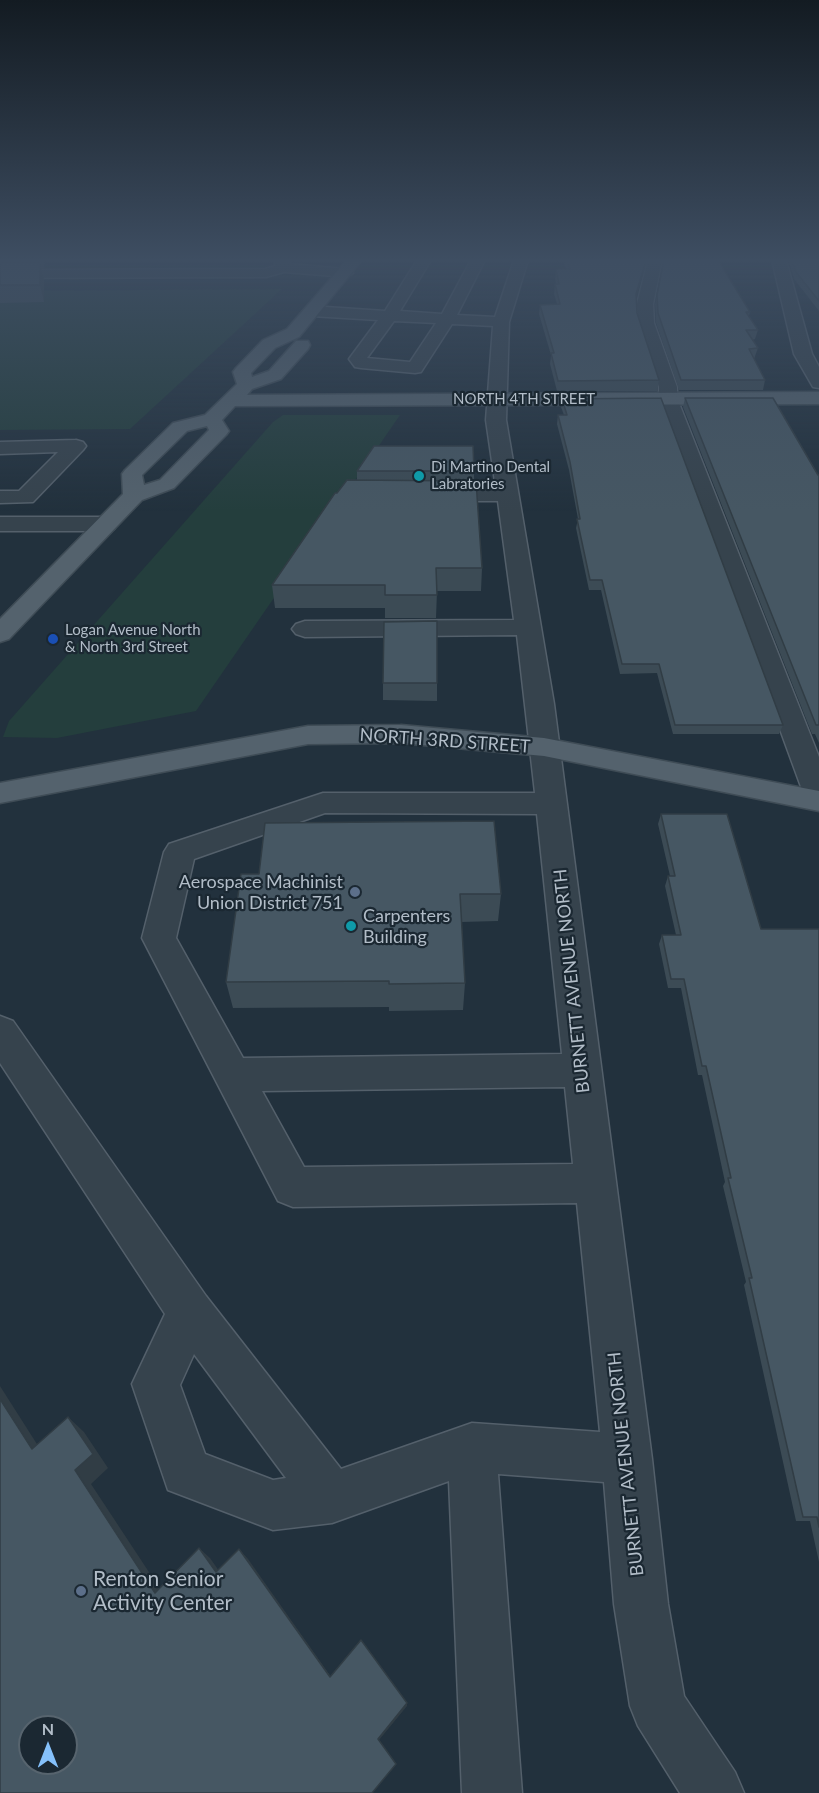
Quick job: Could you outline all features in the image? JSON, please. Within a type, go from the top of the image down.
[{"type":"main road","points":[[246,385],[242,372],[271,344]]},
{"type":"main road","points":[[134,495],[132,474],[180,427],[212,419],[246,385],[274,375],[294,344]]},
{"type":"main road","points":[[298,344],[301,362],[293,373],[327,391],[372,399]]},
{"type":"main road","name":"NORTH 4TH STREET","points":[[230,401],[819,398]]},
{"type":"main road","points":[[0,634],[134,495],[167,484],[219,431],[212,419]]},
{"type":"main road","name":"NORTH 3RD STREET","points":[[0,793],[197,758],[308,735],[401,734],[544,747],[819,801]]},
{"type":"main road","points":[[0,813],[197,758]]},
{"type":"street","points":[[369,344],[358,359],[361,363],[415,368],[431,344]]},
{"type":"street","name":"BURNETT AVENUE NORTH","points":[[500,344],[496,420],[552,804],[627,1459],[641,1604],[658,1706],[714,1793]]},
{"type":"street","points":[[653,344],[668,387],[668,398],[819,795]]},
{"type":"street","points":[[800,344],[803,354],[819,383]]},
{"type":"street","points":[[0,448],[76,446],[25,497],[0,497]]},
{"type":"street","points":[[415,495],[508,495]]},
{"type":"street","points":[[4,528],[105,524]]},
{"type":"street","points":[[305,629],[528,627]]},
{"type":"street","points":[[552,804],[323,803],[180,852],[159,938],[293,1187],[594,1183]]},
{"type":"street","points":[[0,1032],[190,1312],[332,1498]]},
{"type":"street","points":[[233,1075],[582,1070]]},
{"type":"street","points":[[190,1312],[156,1384],[186,1472],[273,1505],[332,1498],[472,1448],[627,1459]]},
{"type":"street","points":[[472,1448],[492,1793]]},
{"type":"green space","points":[[0,344],[223,344],[130,429],[0,430]]},
{"type":"green space","points":[[283,415],[400,415],[196,711],[57,738],[3,737],[9,721],[273,422]]},
{"type":"building","points":[[551,344],[647,344],[659,380],[558,381],[551,353],[554,353]]},
{"type":"building","points":[[669,344],[755,344],[758,348],[749,349],[765,380],[681,380]]},
{"type":"building","points":[[661,398],[783,725],[675,725],[659,664],[622,664],[602,580],[590,580],[577,519],[580,519],[570,462],[558,415],[567,415],[562,399]]},
{"type":"building","points":[[685,398],[773,398],[819,475],[819,725],[816,725]]},
{"type":"building","points":[[374,446],[473,446],[474,471],[357,471]]},
{"type":"building","points":[[347,480],[476,481],[482,568],[436,568],[437,595],[385,595],[385,585],[272,585],[335,493]]},
{"type":"building","points":[[437,621],[437,683],[383,683],[384,622]]},
{"type":"building","points":[[661,814],[727,814],[761,929],[819,929],[819,1527],[817,1517],[803,1517],[749,1278],[752,1278],[728,1178],[731,1178],[706,1066],[702,1066],[684,979],[671,979],[662,935],[681,935],[668,876],[675,876]]},
{"type":"building","name":"Carpenters Building","points":[[494,821],[501,894],[460,894],[465,983],[226,982],[241,874],[259,874],[265,823]]},
{"type":"building","name":"Renton Senior Activity Center","points":[[0,1399],[32,1449],[68,1417],[93,1454],[75,1470],[155,1593],[199,1548],[216,1572],[239,1549],[330,1677],[361,1640],[407,1703],[378,1739],[396,1764],[372,1793],[0,1793]]},
{"type":"place","name":"Di Martino Dental Labratories","points":[[419,476]]},
{"type":"place","name":"Logan Avenue North & North 3rd Street","points":[[53,639]]},
{"type":"place","name":"Aerospace Machinist Union District 751","points":[[355,892]]},
{"type":"place","name":"Carpenters Building","points":[[351,926]]},
{"type":"place","name":"Renton Senior Activity Center","points":[[81,1591]]}]
